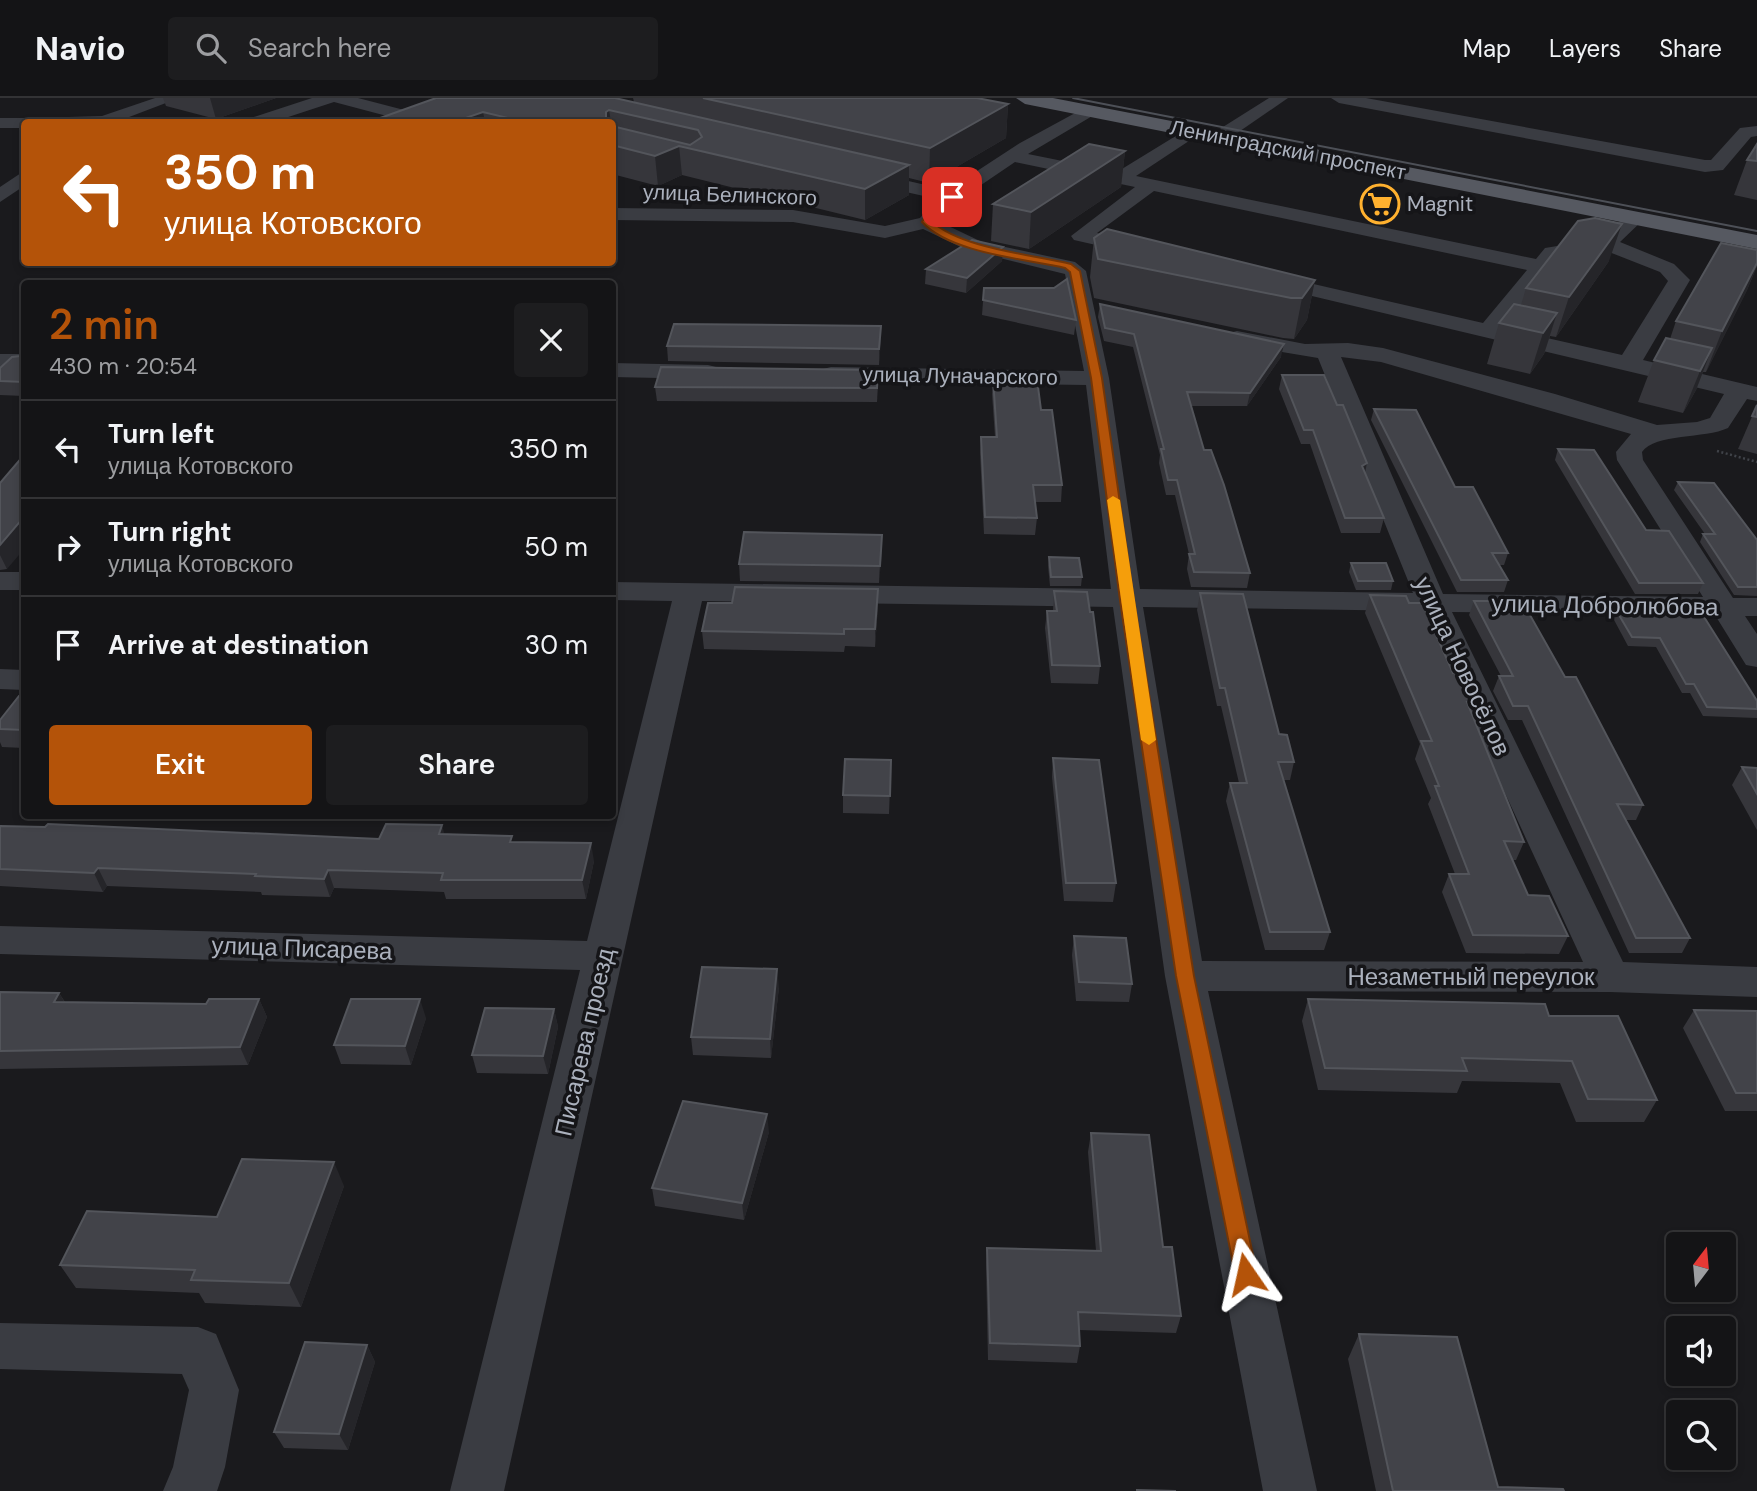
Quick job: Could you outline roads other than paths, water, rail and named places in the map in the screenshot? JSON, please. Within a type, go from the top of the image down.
[{"type":"main road","name":"Ленинградский проспект","points":[[1025,98],[1757,242]]},
{"type":"street","points":[[111,119],[171,98]]},
{"type":"street","points":[[266,119],[329,98]]},
{"type":"street","points":[[340,98],[402,114]]},
{"type":"street","points":[[1220,136],[1280,98]]},
{"type":"street","points":[[1339,98],[1393,102],[1705,166],[1716,166],[1746,132],[1757,131]]},
{"type":"street","points":[[1088,111],[952,197],[929,215],[927,222],[937,232],[961,242],[1068,266],[1075,271],[1094,307],[1097,378],[1127,600],[1185,976],[1290,1491]]},
{"type":"street","points":[[2,124],[21,123]]},
{"type":"street","points":[[1120,179],[1192,131]]},
{"type":"street","points":[[1016,157],[1540,266]]},
{"type":"street","points":[[846,172],[952,197]]},
{"type":"street","points":[[4,204],[21,181]]},
{"type":"street","points":[[1152,184],[1081,236],[1163,255]]},
{"type":"street","name":"улица Белинского","points":[[616,214],[793,216],[885,232],[927,222]]},
{"type":"street","points":[[1606,244],[1635,218]]},
{"type":"street","points":[[1489,331],[1552,252],[1606,244],[1667,268],[1679,280],[1629,364]]},
{"type":"street","points":[[1244,274],[1747,392],[1719,423],[1658,434],[1637,441],[1629,452],[1630,460],[1721,606],[1757,658]]},
{"type":"street","points":[[1215,333],[1283,348],[1355,350],[1383,355],[1559,402],[1658,434]]},
{"type":"street","name":"улица Новосёлов","points":[[1327,351],[1432,602],[1610,977]]},
{"type":"street","points":[[0,361],[21,361]]},
{"type":"street","points":[[616,370],[737,372]]},
{"type":"street","name":"улица Луначарского","points":[[806,373],[1097,378]]},
{"type":"street","points":[[0,581],[21,581]]},
{"type":"street","name":"улица Добролюбова","points":[[616,592],[1757,607]]},
{"type":"street","name":"Писарева проезд","points":[[477,1491],[689,593]]},
{"type":"street","points":[[0,679],[21,680]]},
{"type":"street","name":"улица Писарева","points":[[0,940],[604,956]]},
{"type":"street","name":"Незаметный переулок","points":[[1185,976],[1610,977],[1757,982]]},
{"type":"street","points":[[0,1346],[198,1351],[214,1390],[199,1467],[190,1491]]},
{"type":"tram line","points":[[1073,98],[1757,231]]},
{"type":"place","name":"Magnit","points":[[1380,204]]}]
